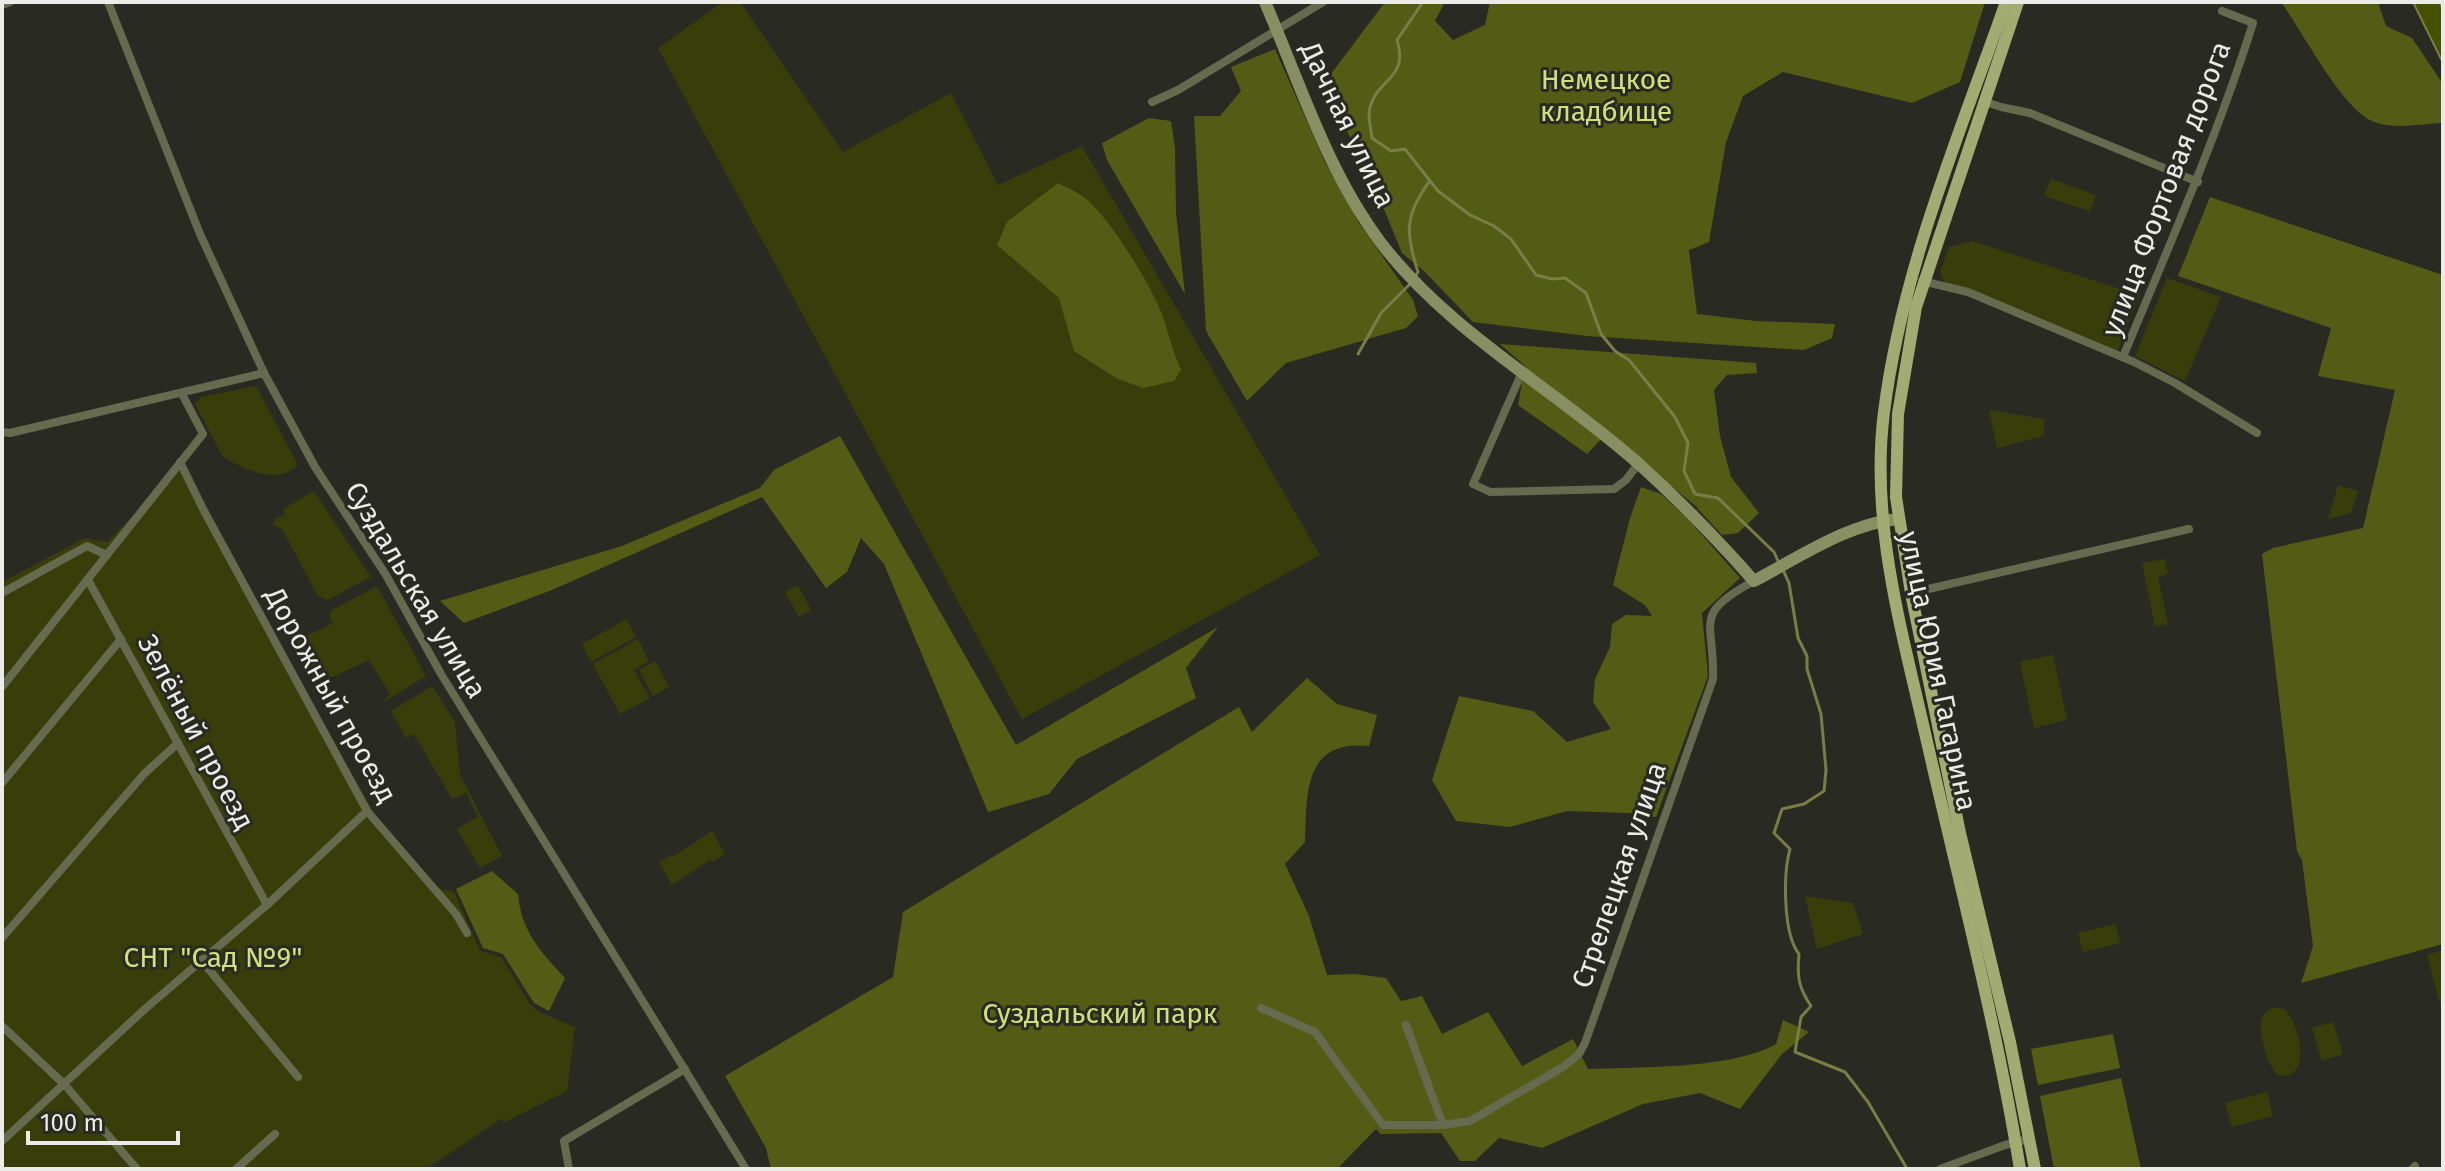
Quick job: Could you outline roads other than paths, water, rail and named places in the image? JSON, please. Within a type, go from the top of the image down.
[{"type":"main road","name":"улица Юрия Гагарина","points":[[2006,2],[1910,277],[1900,316],[1884,414],[1882,520],[1892,588],[2001,1067],[2020,1169]]},
{"type":"main road","name":"улица Юрия Гагарина","points":[[2018,2],[1923,281],[1912,326],[1898,414],[1896,497],[1911,593],[2035,1169]]},
{"type":"street","points":[[2,5],[10,2]]},
{"type":"street","name":"Суздальская улица","points":[[108,2],[200,234],[264,373],[315,467],[386,575],[441,674],[746,1169]]},
{"type":"street","name":"Дачная улица","points":[[1265,2],[1309,112],[1346,188],[1371,229],[1407,272],[1457,322],[1638,464]]},
{"type":"street","points":[[1152,102],[1178,90],[1323,2]]},
{"type":"street","name":"улица Фортовая дорога","points":[[2123,357],[2198,182],[2253,23],[2222,11]]},
{"type":"street","points":[[1983,101],[2030,113],[2198,182]]},
{"type":"street","points":[[1910,277],[1968,292],[2123,357],[2175,383],[2257,433]]},
{"type":"street","points":[[1522,372],[1473,484],[1490,492],[1614,489],[1626,480],[1638,464],[1691,513],[1754,581]]},
{"type":"street","points":[[2,432],[10,433],[264,373]]},
{"type":"street","points":[[2,687],[203,434],[182,394]]},
{"type":"street","name":"Дорожный проезд","points":[[180,462],[367,811],[456,914],[467,933]]},
{"type":"street","name":"Стрелецкая улица","points":[[1261,1008],[1315,1032],[1383,1125],[1443,1125],[1470,1121],[1563,1067],[1579,1054],[1585,1043],[1713,679],[1709,623],[1712,612],[1738,589],[1855,529],[1882,520],[1899,519]]},
{"type":"street","points":[[1911,593],[2189,529]]},
{"type":"street","points":[[2,593],[87,546],[107,555]]},
{"type":"street","name":"Зелёный проезд","points":[[88,580],[267,905]]},
{"type":"street","points":[[2,783],[121,639]]},
{"type":"street","points":[[2,938],[144,774],[178,743]]},
{"type":"street","points":[[2,1141],[201,960],[267,905],[367,811]]},
{"type":"street","points":[[201,960],[298,1077]]},
{"type":"street","points":[[1406,1025],[1443,1125]]},
{"type":"street","points":[[2,1026],[65,1085],[137,1169]]},
{"type":"street","points":[[569,1169],[564,1141],[685,1069]]},
{"type":"street","points":[[236,1169],[275,1134]]},
{"type":"street","points":[[1940,1169],[2015,1141],[2029,1139]]},
{"type":"waterway","points":[[1423,2],[1397,40],[1400,53],[1396,71],[1379,90],[1370,107],[1372,138],[1391,151],[1405,149],[1438,191],[1470,215],[1494,226],[1511,239],[1536,275],[1565,278],[1586,293],[1601,334],[1615,351],[1629,360],[1675,417],[1688,443],[1684,471],[1695,494],[1718,498],[1774,552],[1779,563]]},
{"type":"waterway","points":[[1414,278],[1418,272],[1409,235],[1410,224],[1415,204],[1429,182]]},
{"type":"waterway","points":[[1358,354],[1381,313],[1410,284]]},
{"type":"waterway","points":[[1783,570],[1789,583],[1798,638],[1807,656],[1807,669],[1821,714],[1826,770],[1824,791],[1804,804],[1782,809],[1774,833],[1790,849],[1786,873],[1787,919],[1799,954],[1801,987],[1811,1006],[1801,1017],[1795,1052],[1845,1072],[1868,1102],[1906,1167]]},
{"type":"park label","name":"Немецкое кладбище","points":[[1606,95]]},
{"type":"park label","name":"СНТ \"Сад №9\"","points":[[213,957]]},
{"type":"park label","name":"Суздальский парк","points":[[1100,1013]]}]
